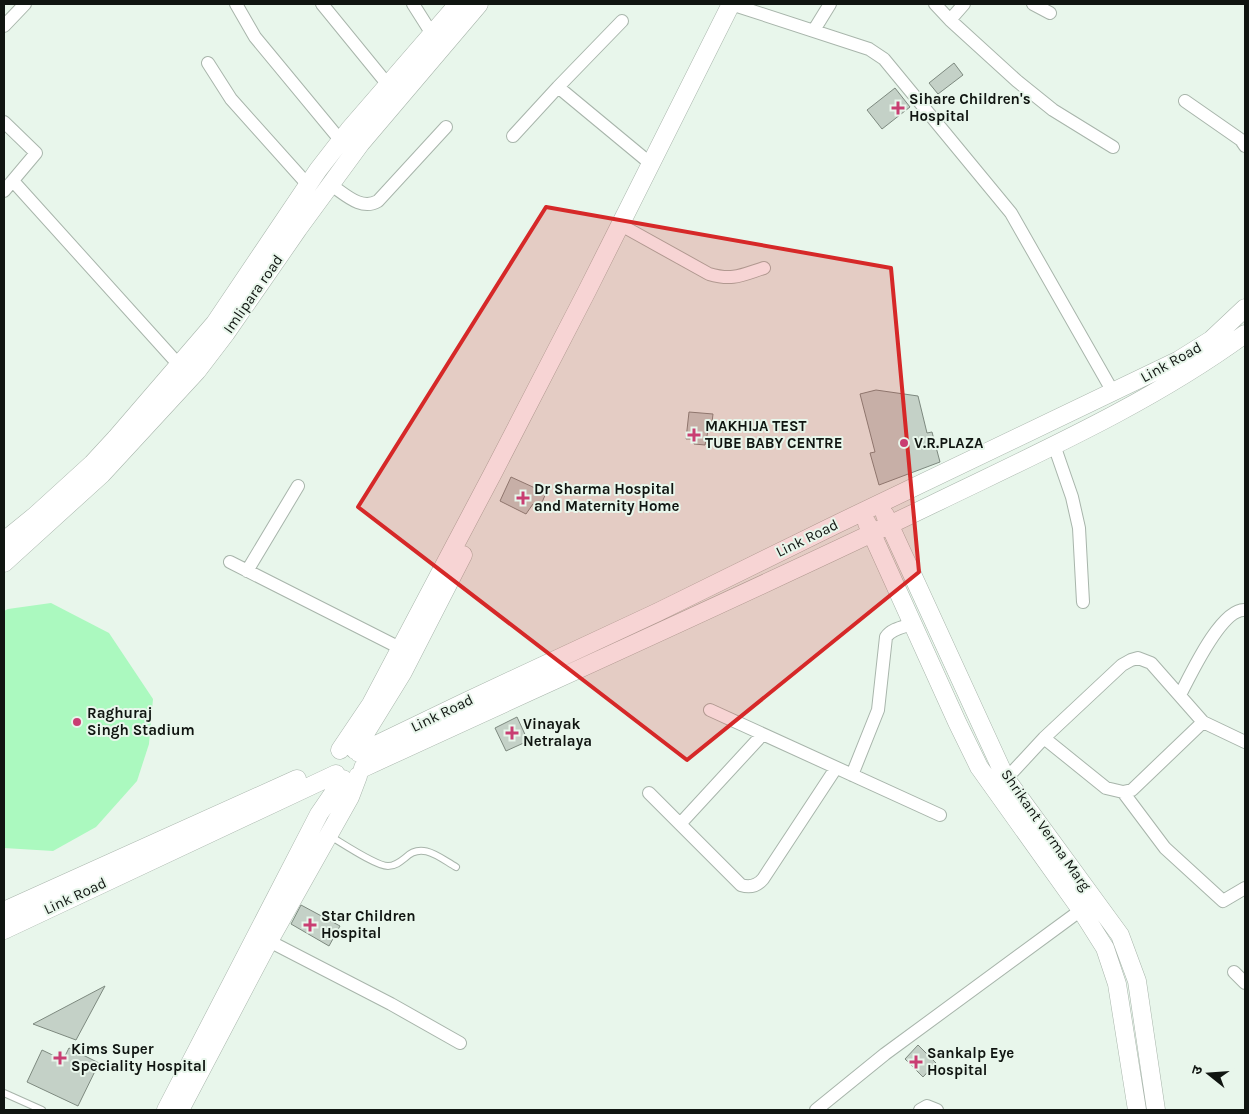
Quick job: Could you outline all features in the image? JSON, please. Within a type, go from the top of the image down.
[{"type":"street","points":[[236,4],[255,37],[341,141]]},
{"type":"street","points":[[322,4],[393,91]]},
{"type":"street","points":[[413,4],[432,34]]},
{"type":"street","name":"Imlipara road","points":[[4,563],[102,474],[197,371],[226,334],[298,229],[361,143],[393,91],[432,34],[458,4]]},
{"type":"street","name":"Imlipara road","points":[[4,541],[36,515],[92,464],[116,438],[215,323],[308,185],[341,141],[479,4]]},
{"type":"street","points":[[814,30],[830,4]]},
{"type":"street","points":[[935,4],[950,20],[1053,110],[1113,147]]},
{"type":"street","points":[[950,20],[964,4]]},
{"type":"street","points":[[1033,4],[1050,13]]},
{"type":"street","points":[[736,5],[868,49],[884,59],[1011,213],[1113,392]]},
{"type":"street","points":[[180,1110],[269,941],[350,797],[348,764],[370,704],[493,473],[651,164],[736,5]]},
{"type":"street","points":[[166,1110],[319,814],[403,672],[628,229],[736,5]]},
{"type":"street","points":[[4,26],[16,7]]},
{"type":"street","points":[[513,136],[622,21]]},
{"type":"street","points":[[208,63],[231,99],[308,185]]},
{"type":"street","points":[[558,87],[651,164]]},
{"type":"street","points":[[1185,101],[1241,140],[1245,146]]},
{"type":"street","points":[[4,122],[36,153],[4,191]]},
{"type":"street","points":[[331,185],[358,203],[365,205],[373,204],[378,201],[446,128]]},
{"type":"street","points":[[13,181],[179,365]]},
{"type":"street","points":[[628,229],[709,274],[729,278],[764,268]]},
{"type":"street","name":"Link Road","points":[[4,930],[348,764],[465,702],[658,612],[880,503],[1180,360],[1210,340],[1245,308]]},
{"type":"street","name":"Link Road","points":[[4,911],[348,764],[888,526],[1094,426],[1213,358],[1245,334]]},
{"type":"street","points":[[1054,445],[1072,497],[1079,528],[1083,602]]},
{"type":"street","points":[[247,571],[298,486]]},
{"type":"street","name":"Shrikant Verma Marg","points":[[880,503],[888,526],[1006,779],[1120,935],[1137,982],[1156,1110]]},
{"type":"street","name":"Shrikant Verma Marg","points":[[862,512],[979,767],[1106,948],[1117,984],[1137,1110]]},
{"type":"street","points":[[230,562],[400,648]]},
{"type":"street","points":[[1180,695],[1209,642],[1228,618],[1236,611],[1245,610]]},
{"type":"street","points":[[852,776],[878,710],[886,637],[888,633],[912,624]]},
{"type":"street","points":[[1006,779],[1044,738],[1122,665],[1138,658],[1151,663],[1203,722],[1245,742]]},
{"type":"street","points":[[710,710],[940,816]]},
{"type":"street","points":[[1044,738],[1106,788],[1123,792],[1132,790],[1203,722]]},
{"type":"street","points":[[680,824],[762,735]]},
{"type":"street","points":[[649,793],[740,885],[746,887],[758,884],[763,879],[836,768]]},
{"type":"street","points":[[1123,792],[1165,848],[1223,901],[1245,888]]},
{"type":"street","points":[[816,1110],[885,1054],[1081,910]]},
{"type":"street","points":[[269,941],[460,1043]]},
{"type":"street","points":[[1234,972],[1245,983]]},
{"type":"street","points":[[920,1110],[926,1106],[937,1110]]},
{"type":"lane","points":[[312,827],[379,864],[389,866],[399,863],[418,849],[428,852],[456,868]]},
{"type":"lane","points":[[4,1093],[42,1110]]},
{"type":"highlighted area","points":[[546,207],[891,268],[919,572],[687,760],[358,507]]},
{"type":"green space","name":"Raghuraj Singh Stadium","points":[[51,603],[109,633],[153,699],[149,744],[137,781],[96,827],[53,851],[4,848],[4,611]]},
{"type":"building","points":[[954,63],[963,75],[938,94],[929,83]]},
{"type":"building","points":[[895,88],[910,107],[882,129],[867,110]]},
{"type":"building","name":"V.R.PLAZA","points":[[876,390],[918,396],[927,433],[932,432],[940,462],[879,485],[870,453],[875,452],[860,394]]},
{"type":"building","points":[[689,412],[713,414],[711,431],[708,431],[705,445],[694,444],[694,439],[686,439]]},
{"type":"building","points":[[511,477],[546,493],[540,507],[533,504],[526,514],[500,501]]},
{"type":"building","points":[[517,717],[528,741],[506,751],[495,728]]},
{"type":"building","points":[[301,905],[340,926],[329,946],[291,924]]},
{"type":"building","points":[[105,986],[76,1040],[33,1024]]},
{"type":"building","points":[[918,1045],[936,1063],[923,1077],[905,1059]]},
{"type":"building","points":[[69,1048],[99,1063],[78,1106],[27,1082],[42,1050],[63,1060]]},
{"type":"place","name":"Sihare Children's Hospital","points":[[898,108]]},
{"type":"place","name":"MAKHIJA TEST TUBE BABY CENTRE","points":[[694,435]]},
{"type":"place","name":"V.R.PLAZA","points":[[904,443]]},
{"type":"place","name":"Dr Sharma Hospital and Maternity Home","points":[[523,498]]},
{"type":"place","name":"Raghuraj Singh Stadium","points":[[77,722]]},
{"type":"place","name":"Vinayak Netralaya","points":[[512,733]]},
{"type":"place","name":"Star Children Hospital","points":[[310,925]]},
{"type":"place","name":"Kims Super Speciality Hospital","points":[[60,1058]]},
{"type":"place","name":"Sankalp Eye Hospital","points":[[916,1062]]}]
